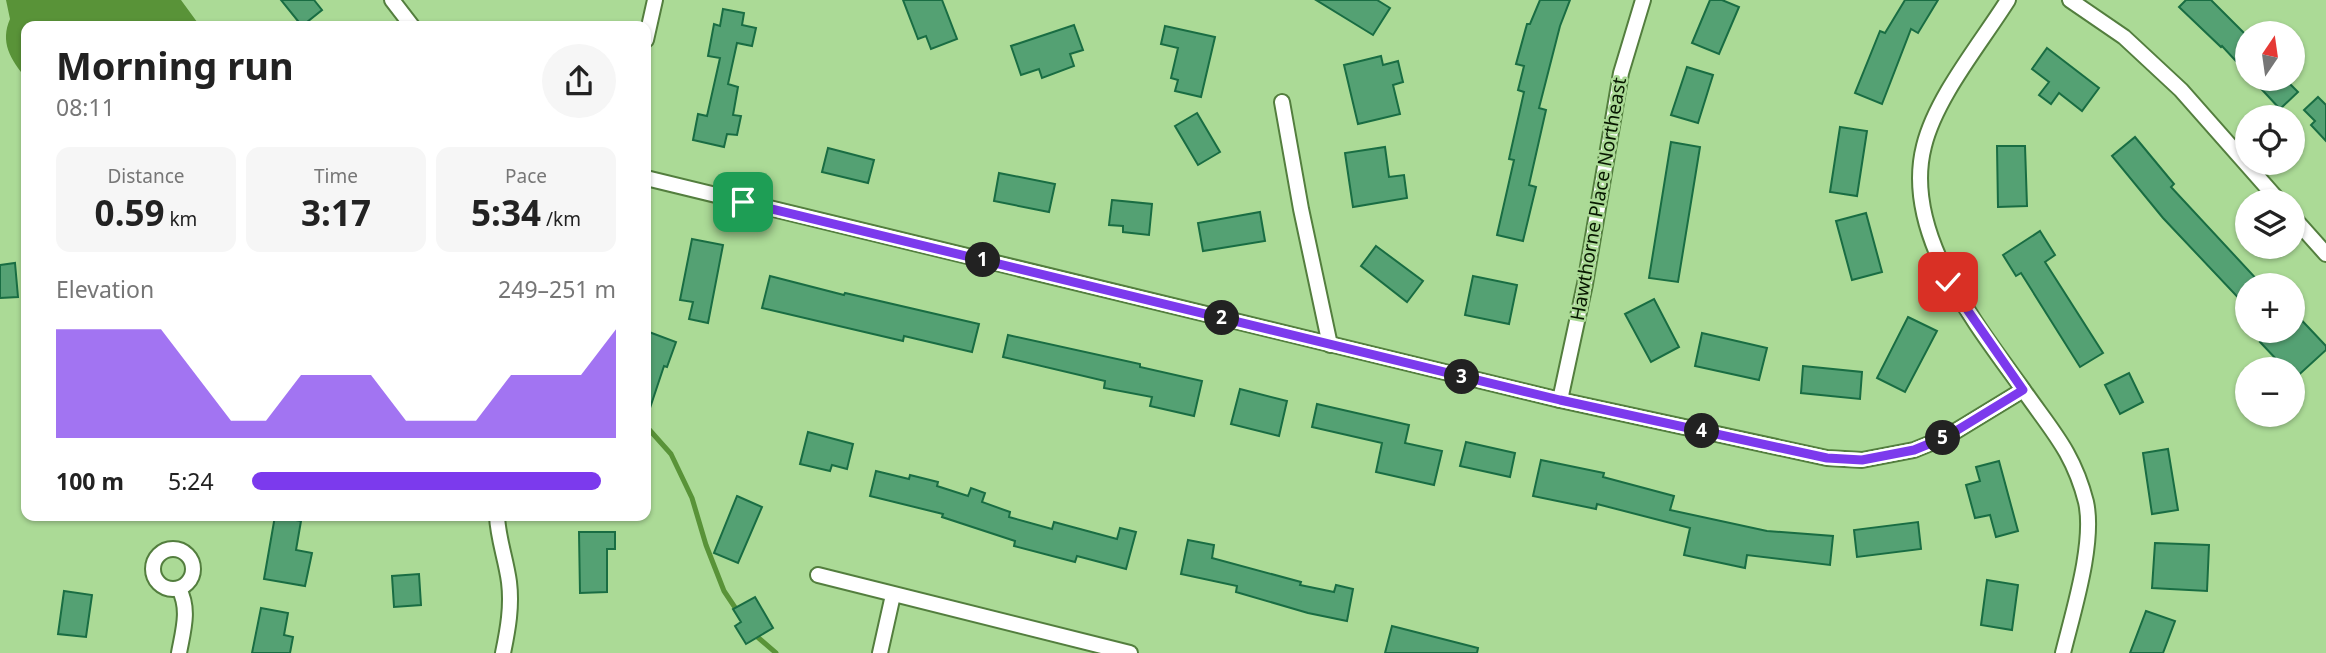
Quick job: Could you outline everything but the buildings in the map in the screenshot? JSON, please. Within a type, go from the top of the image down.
[{"type":"street","points":[[392,0],[408,21]]},
{"type":"street","points":[[650,21],[655,0]]},
{"type":"street","name":"Hawthorne Place Northeast","points":[[1560,400],[1585,284],[1621,73],[1643,0]]},
{"type":"street","points":[[2008,0],[1946,96],[1932,123],[1921,166],[1922,192],[1926,222],[1948,282],[2061,440],[2073,462],[2086,505],[2088,536],[2063,653]]},
{"type":"street","points":[[2070,0],[2124,37],[2181,90],[2268,189]]},
{"type":"street","points":[[1282,102],[1330,345]]},
{"type":"street","points":[[651,179],[1560,400],[1827,458],[1862,460],[1914,450],[1946,437],[2023,390]]},
{"type":"street","points":[[2305,231],[2326,254]]},
{"type":"street","points":[[498,521],[498,538],[509,581],[510,622],[503,653]]},
{"type":"street","points":[[818,575],[1130,653]]},
{"type":"street","points":[[178,589],[184,598],[186,621],[179,653]]},
{"type":"street","points":[[880,653],[893,595]]},
{"type":"shaded area","points":[[6,0],[181,0],[196,21],[21,21],[21,72],[6,43],[10,19]]},
{"type":"waterway","points":[[651,432],[671,454],[692,498],[724,591],[738,612]]},
{"type":"waterway","points":[[754,634],[776,653]]},
{"type":"route","points":[[743,202],[1560,400],[1827,458],[1862,460],[1914,450],[1946,437],[2023,390],[1948,282]]}]
